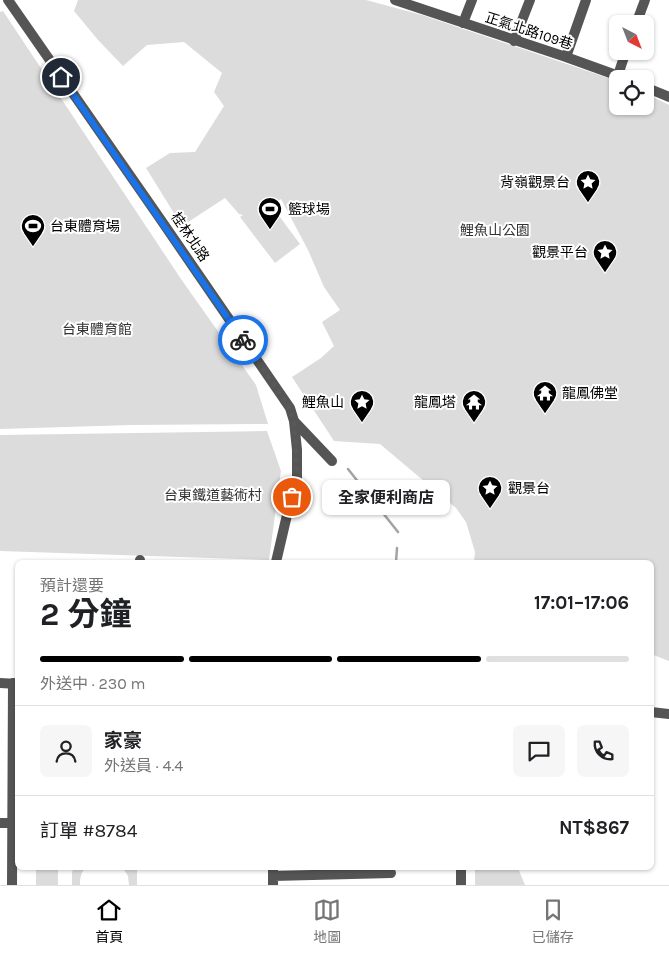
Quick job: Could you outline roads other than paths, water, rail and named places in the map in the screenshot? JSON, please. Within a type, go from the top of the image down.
[{"type":"street","name":"桂林北路","points":[[8,0],[290,408],[294,422],[297,479],[276,560]]},
{"type":"street","name":"正氣北路109巷","points":[[395,0],[413,3],[463,23],[609,72]]},
{"type":"street","points":[[463,23],[472,0]]},
{"type":"street","points":[[514,41],[530,0]]},
{"type":"street","points":[[566,57],[586,0]]},
{"type":"street","points":[[639,15],[644,0]]},
{"type":"street","points":[[654,91],[669,97]]},
{"type":"street","points":[[294,422],[332,461]]},
{"type":"street","points":[[0,684],[15,684],[15,823],[12,885]]},
{"type":"street","points":[[654,712],[669,714]]},
{"type":"street","points":[[0,823],[15,823]]},
{"type":"street","points":[[461,870],[461,885]]},
{"type":"street","points":[[273,876],[391,873]]},
{"type":"waterway","points":[[348,469],[398,532]]},
{"type":"waterway","points":[[396,560],[397,548]]},
{"type":"place","name":"背嶺觀景台","points":[[588,203]]},
{"type":"place","name":"籃球場","points":[[270,230]]},
{"type":"place","name":"台東體育場","points":[[33,247]]},
{"type":"place","name":"觀景平台","points":[[605,273]]},
{"type":"place","name":"龍鳳佛堂","points":[[545,414]]},
{"type":"place","name":"鯉魚山","points":[[362,423]]},
{"type":"place","name":"龍鳳塔","points":[[474,423]]},
{"type":"place","name":"全家便利商店","points":[[292,497]]},
{"type":"place","name":"觀景台","points":[[490,509]]},
{"type":"park label","name":"鯉魚山公園","points":[[495,230]]},
{"type":"park label","name":"台東體育館","points":[[97,329]]},
{"type":"park label","name":"台東鐵道藝術村","points":[[213,495]]}]
